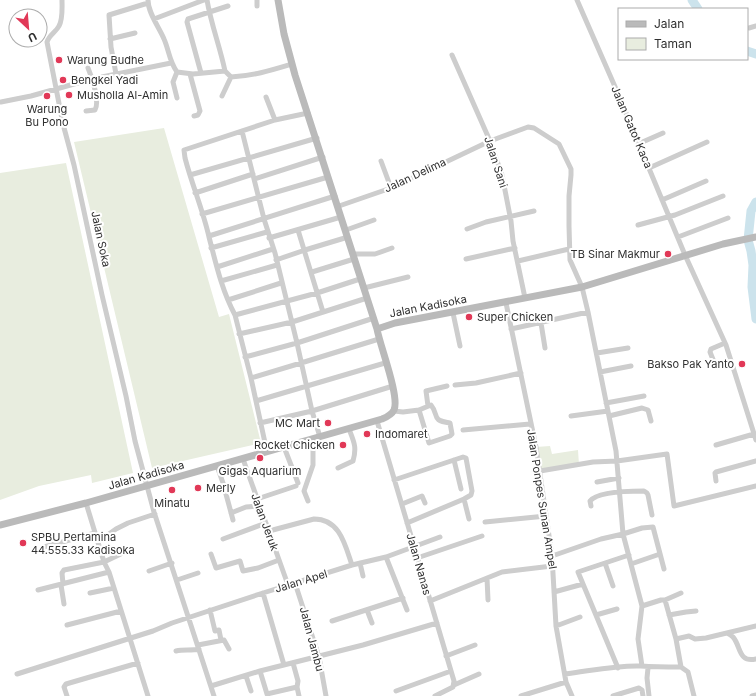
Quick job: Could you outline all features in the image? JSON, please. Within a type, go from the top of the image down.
[{"type":"street","name":"Jalan Soka","points":[[62,0],[61,23],[47,40],[56,89],[126,396],[135,442],[155,514],[214,696]]},
{"type":"street","points":[[154,18],[204,0]]},
{"type":"street","points":[[207,0],[225,71],[231,77]]},
{"type":"street","points":[[278,0],[284,34],[292,64],[323,157],[328,177],[339,206],[353,257],[377,329]]},
{"type":"street","name":"Jalan Gatot Kaca","points":[[577,0],[670,216],[685,255],[725,343],[756,440]]},
{"type":"street","points":[[116,74],[110,39],[109,15],[148,2],[167,47],[171,63],[177,72],[190,74],[225,71]]},
{"type":"street","points":[[201,73],[188,19],[228,6]]},
{"type":"street","points":[[749,28],[756,26]]},
{"type":"street","points":[[110,39],[135,34]]},
{"type":"street","name":"Jalan Sani","points":[[452,55],[490,141],[502,175],[525,298]]},
{"type":"street","points":[[1,102],[92,79],[171,63]]},
{"type":"street","points":[[231,77],[262,74],[292,64]]},
{"type":"street","points":[[86,111],[95,110],[97,108],[97,99],[88,68]]},
{"type":"street","points":[[177,72],[173,82],[177,98]]},
{"type":"street","points":[[190,74],[200,111],[198,115],[194,116]]},
{"type":"street","points":[[222,96],[231,77]]},
{"type":"street","points":[[266,97],[275,120]]},
{"type":"street","points":[[267,452],[251,378],[238,334],[235,315],[221,281],[184,150],[275,120],[308,112]]},
{"type":"street","name":"Jalan Delima","points":[[339,206],[391,188],[490,141],[528,127],[534,128],[560,146],[571,169],[572,175],[569,196],[569,249]]},
{"type":"street","points":[[242,131],[258,197],[277,262],[292,322],[317,438],[313,465],[304,491],[308,501]]},
{"type":"street","points":[[638,144],[663,133]]},
{"type":"street","points":[[190,175],[316,138]]},
{"type":"street","points":[[649,168],[707,142]]},
{"type":"street","points":[[195,192],[323,157]]},
{"type":"street","points":[[381,161],[391,188]]},
{"type":"street","points":[[202,214],[328,177]]},
{"type":"street","points":[[662,200],[706,181]]},
{"type":"street","points":[[209,236],[335,196]]},
{"type":"street","points":[[638,225],[670,216],[723,196]]},
{"type":"street","points":[[467,229],[510,215],[534,210]]},
{"type":"street","points":[[269,238],[341,217]]},
{"type":"street","points":[[678,237],[728,218]]},
{"type":"street","points":[[221,281],[277,262],[347,234],[374,220]]},
{"type":"street","points":[[298,230],[323,312]]},
{"type":"street","points":[[212,248],[268,232]]},
{"type":"street","name":"Jalan Kadisoka","points":[[0,525],[86,503],[243,459],[377,421],[390,415],[394,411],[395,398],[377,329],[395,323],[506,303],[582,287],[685,255],[754,237]]},
{"type":"street","points":[[217,267],[273,248]]},
{"type":"street","points":[[312,272],[353,257],[375,254],[392,248]]},
{"type":"street","points":[[466,259],[515,248]]},
{"type":"street","points":[[518,261],[569,249],[572,264],[582,287],[597,353],[617,461],[623,534],[642,606],[638,639],[642,666]]},
{"type":"street","points":[[364,288],[408,277]]},
{"type":"street","points":[[235,315],[286,302],[360,279]]},
{"type":"street","points":[[228,300],[282,283]]},
{"type":"street","points":[[238,334],[292,322],[367,298]]},
{"type":"street","name":"Jalan Ponpes Sunan Ampel","points":[[506,303],[540,471],[552,556],[556,626],[566,682],[572,696]]},
{"type":"street","points":[[511,329],[588,312]]},
{"type":"street","points":[[453,313],[460,346]]},
{"type":"street","points":[[245,357],[297,343],[374,318]]},
{"type":"street","points":[[541,322],[545,348]]},
{"type":"street","points":[[251,378],[379,339]]},
{"type":"street","points":[[716,367],[710,352],[711,349],[725,343]]},
{"type":"street","points":[[597,353],[628,348]]},
{"type":"street","points":[[256,401],[385,363]]},
{"type":"street","points":[[600,372],[632,366]]},
{"type":"street","points":[[455,385],[476,383],[521,374]]},
{"type":"street","points":[[260,423],[312,411],[392,386]]},
{"type":"street","points":[[428,406],[426,391],[447,386]]},
{"type":"street","points":[[606,403],[644,396]]},
{"type":"street","points":[[394,411],[403,412],[418,410],[431,405],[433,406],[435,417],[438,420],[450,423],[452,434],[428,443],[418,410]]},
{"type":"street","points":[[572,416],[608,414],[642,408],[648,410],[652,421]]},
{"type":"street","name":"Jalan Nanas","points":[[377,421],[454,685]]},
{"type":"street","points":[[463,430],[530,424]]},
{"type":"street","points":[[338,468],[353,461],[356,450],[349,429]]},
{"type":"street","points":[[716,445],[754,434]]},
{"type":"street","points":[[257,499],[297,485],[284,447]]},
{"type":"street","points":[[540,471],[593,462],[617,461],[668,454],[674,506],[756,486]]},
{"type":"street","points":[[394,480],[454,460],[464,457],[466,458],[472,493],[464,499],[407,523]]},
{"type":"street","name":"Jalan Jeruk","points":[[243,459],[288,585]]},
{"type":"street","points":[[454,460],[461,489]]},
{"type":"street","points":[[716,481],[714,473],[716,472],[756,461]]},
{"type":"street","points":[[217,466],[233,520]]},
{"type":"street","points":[[597,482],[619,478]]},
{"type":"street","points":[[591,506],[590,501],[595,497],[620,492],[644,491],[647,492],[652,515]]},
{"type":"street","points":[[402,504],[422,496],[425,503]]},
{"type":"street","points":[[464,499],[469,519]]},
{"type":"street","points":[[86,503],[148,696]]},
{"type":"street","points":[[231,513],[246,507],[260,506]]},
{"type":"street","points":[[97,539],[128,523],[155,514]]},
{"type":"street","points":[[485,522],[546,516]]},
{"type":"street","points":[[269,532],[314,519],[321,519],[336,528],[342,535],[352,565]]},
{"type":"street","points":[[224,539],[266,524]]},
{"type":"street","points":[[552,556],[601,538],[623,534],[642,528],[653,527],[664,569]]},
{"type":"street","points":[[44,547],[95,533]]},
{"type":"street","points":[[418,558],[482,536]]},
{"type":"street","name":"Jalan Apel","points":[[16,674],[153,631],[263,592],[352,565],[386,557],[440,537]]},
{"type":"street","points":[[64,604],[62,574],[64,570],[104,562],[129,550]]},
{"type":"street","points":[[211,554],[216,568],[240,561],[242,571],[258,568],[279,560]]},
{"type":"street","points":[[631,564],[660,554]]},
{"type":"street","points":[[618,668],[578,572],[629,555]]},
{"type":"street","points":[[386,557],[408,610]]},
{"type":"street","points":[[149,571],[172,563]]},
{"type":"street","points":[[360,563],[364,576]]},
{"type":"street","points":[[605,563],[614,586]]},
{"type":"street","points":[[430,601],[508,570],[552,566]]},
{"type":"street","points":[[38,590],[109,572]]},
{"type":"street","points":[[177,580],[198,574]]},
{"type":"street","points":[[487,578],[488,600]]},
{"type":"street","name":"Jalan Jambu","points":[[295,583],[319,657],[326,696]]},
{"type":"street","points":[[554,592],[583,584]]},
{"type":"street","points":[[90,593],[114,588]]},
{"type":"street","points":[[263,592],[284,665]]},
{"type":"street","points":[[642,606],[665,600],[680,593]]},
{"type":"street","points":[[332,621],[403,598]]},
{"type":"street","points":[[665,600],[682,667],[688,672],[694,696]]},
{"type":"street","points":[[596,615],[617,609]]},
{"type":"street","points":[[210,610],[215,631],[219,630],[221,640]]},
{"type":"street","points":[[367,610],[372,623]]},
{"type":"street","points":[[67,625],[121,611]]},
{"type":"street","points":[[669,615],[696,611]]},
{"type":"street","points":[[556,626],[580,617]]},
{"type":"street","points":[[211,686],[260,671],[363,645],[436,623]]},
{"type":"street","points":[[676,639],[689,636],[695,639],[706,638],[756,626]]},
{"type":"street","points":[[727,633],[733,637],[744,658],[747,660],[756,659]]},
{"type":"street","points":[[176,651],[191,651],[198,647],[221,640],[224,640],[229,649]]},
{"type":"street","points":[[446,656],[475,645]]},
{"type":"street","points":[[67,696],[64,687],[66,684],[138,663]]},
{"type":"street","points":[[293,663],[298,681],[296,687],[299,696]]},
{"type":"street","points":[[565,674],[642,666],[648,668],[682,667]]},
{"type":"street","points":[[648,668],[647,678],[649,696]]},
{"type":"street","points":[[260,671],[267,694],[296,687]]},
{"type":"street","points":[[396,691],[451,672]]},
{"type":"street","points":[[435,696],[451,689],[454,685],[479,674]]},
{"type":"street","points":[[246,676],[251,691]]},
{"type":"street","points":[[521,696],[566,682]]},
{"type":"street","points":[[613,696],[639,688],[641,688],[643,696]]},
{"type":"street","points":[[752,696],[756,695]]},
{"type":"green space","points":[[164,128],[219,317],[229,314],[261,443],[152,468],[74,142]]},
{"type":"green space","points":[[66,163],[133,473],[92,483],[91,475],[39,486],[0,500],[0,173]]},
{"type":"green space","points":[[550,446],[552,454],[578,450],[579,465],[540,471],[536,447]]},
{"type":"waterway","points":[[692,0],[697,8]]},
{"type":"waterway","points":[[748,51],[756,54]]},
{"type":"waterway","points":[[756,202],[751,211],[748,240],[753,265],[752,287],[756,319]]},
{"type":"place","name":"Warung Budhe","points":[[59,60]]},
{"type":"place","name":"Bengkel Yadi","points":[[63,80]]},
{"type":"place","name":"Musholla Al-Amin","points":[[69,95]]},
{"type":"place","name":"Warung Bu Pono","points":[[47,96]]},
{"type":"place","name":"TB Sinar Makmur","points":[[668,254]]},
{"type":"place","name":"Super Chicken","points":[[469,317]]},
{"type":"place","name":"Bakso Pak Yanto","points":[[742,364]]},
{"type":"place","name":"MC Mart","points":[[328,423]]},
{"type":"place","name":"Indomaret","points":[[367,434]]},
{"type":"place","name":"Rocket Chicken","points":[[343,445]]},
{"type":"place","name":"Gigas Aquarium","points":[[260,458]]},
{"type":"place","name":"Merly","points":[[198,488]]},
{"type":"place","name":"Minatu","points":[[172,490]]},
{"type":"place","name":"SPBU Pertamina 44.555.33 Kadisoka","points":[[23,543]]}]
